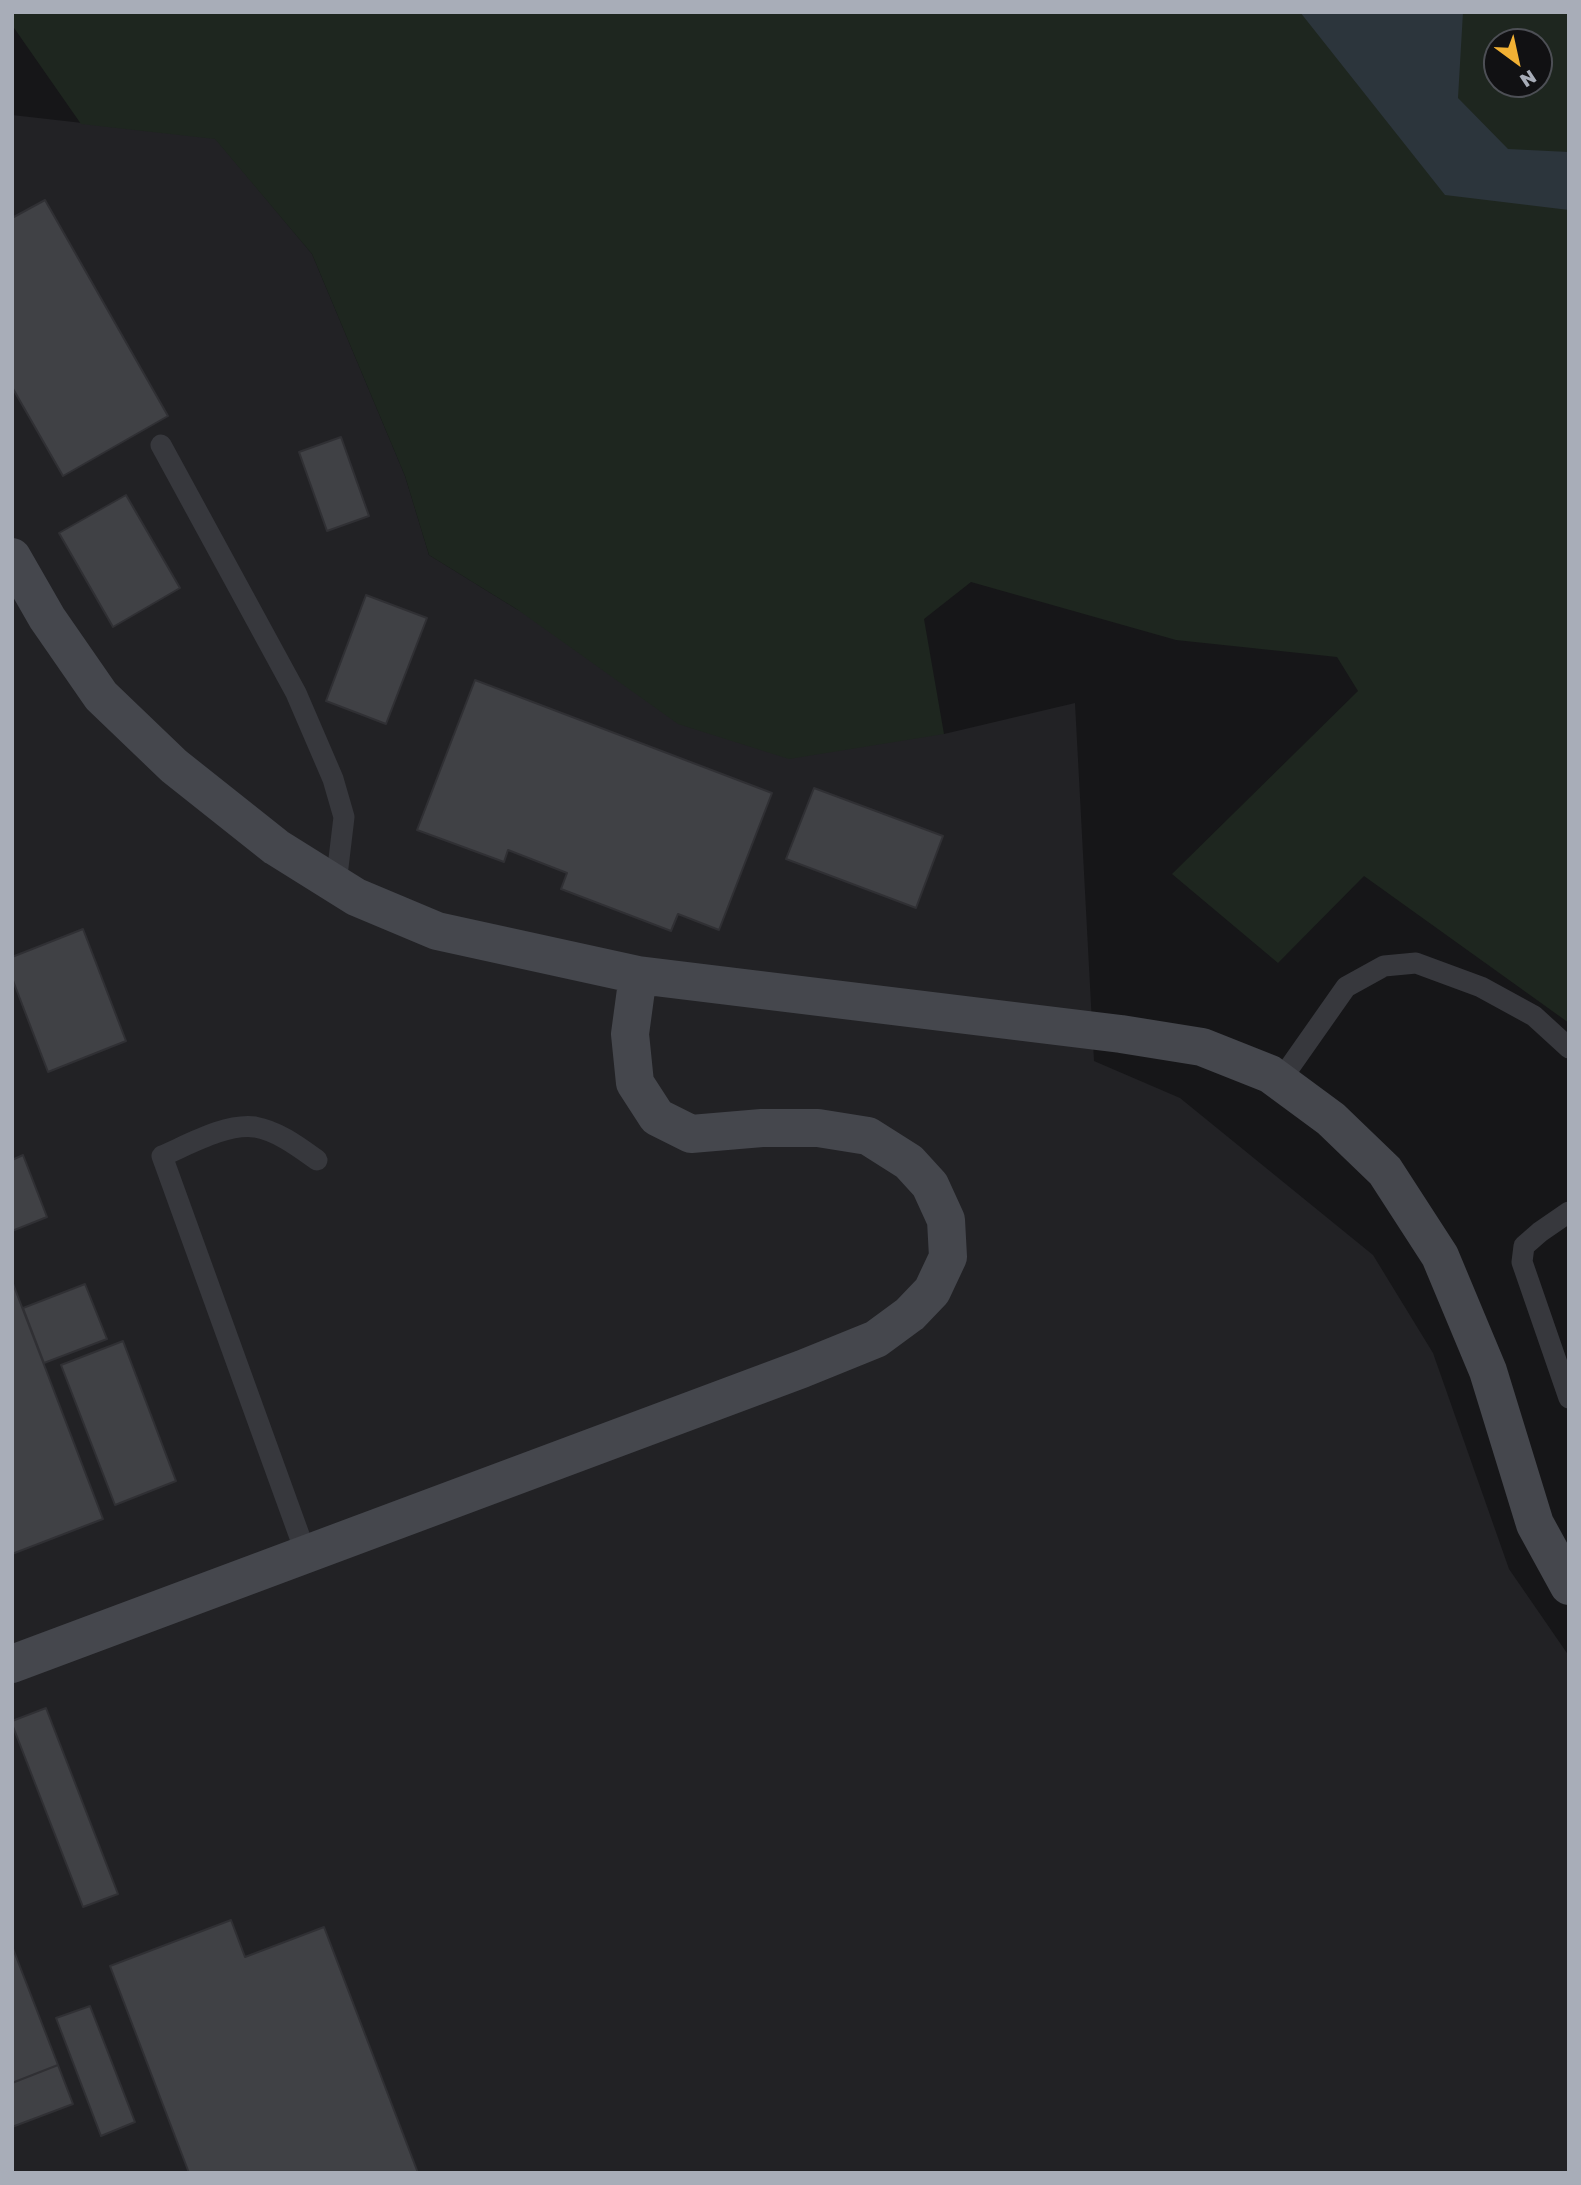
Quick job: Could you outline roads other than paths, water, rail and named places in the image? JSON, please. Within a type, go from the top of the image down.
[{"type":"street","points":[[12,557],[47,618],[101,696],[174,766],[276,847],[356,897],[437,931],[638,975],[1121,1034],[1202,1047],[1270,1074],[1331,1119],[1385,1171],[1440,1256],[1488,1371],[1535,1524],[1569,1586]]},
{"type":"street","points":[[12,1664],[876,1339],[910,1314],[932,1291],[948,1257],[946,1220],[930,1185],[909,1162],[868,1136],[818,1129],[762,1128],[691,1134],[657,1118],[635,1083],[629,1034],[638,975]]},
{"type":"lane","points":[[161,445],[296,693],[334,779],[344,817],[336,884]]},
{"type":"lane","points":[[1280,1081],[1346,987],[1384,966],[1416,962],[1481,987],[1534,1016],[1569,1048]]},
{"type":"lane","points":[[306,1554],[162,1156],[217,1132],[254,1127],[289,1140],[317,1160]]},
{"type":"lane","points":[[1569,1212],[1524,1247],[1522,1262],[1569,1398]]}]
